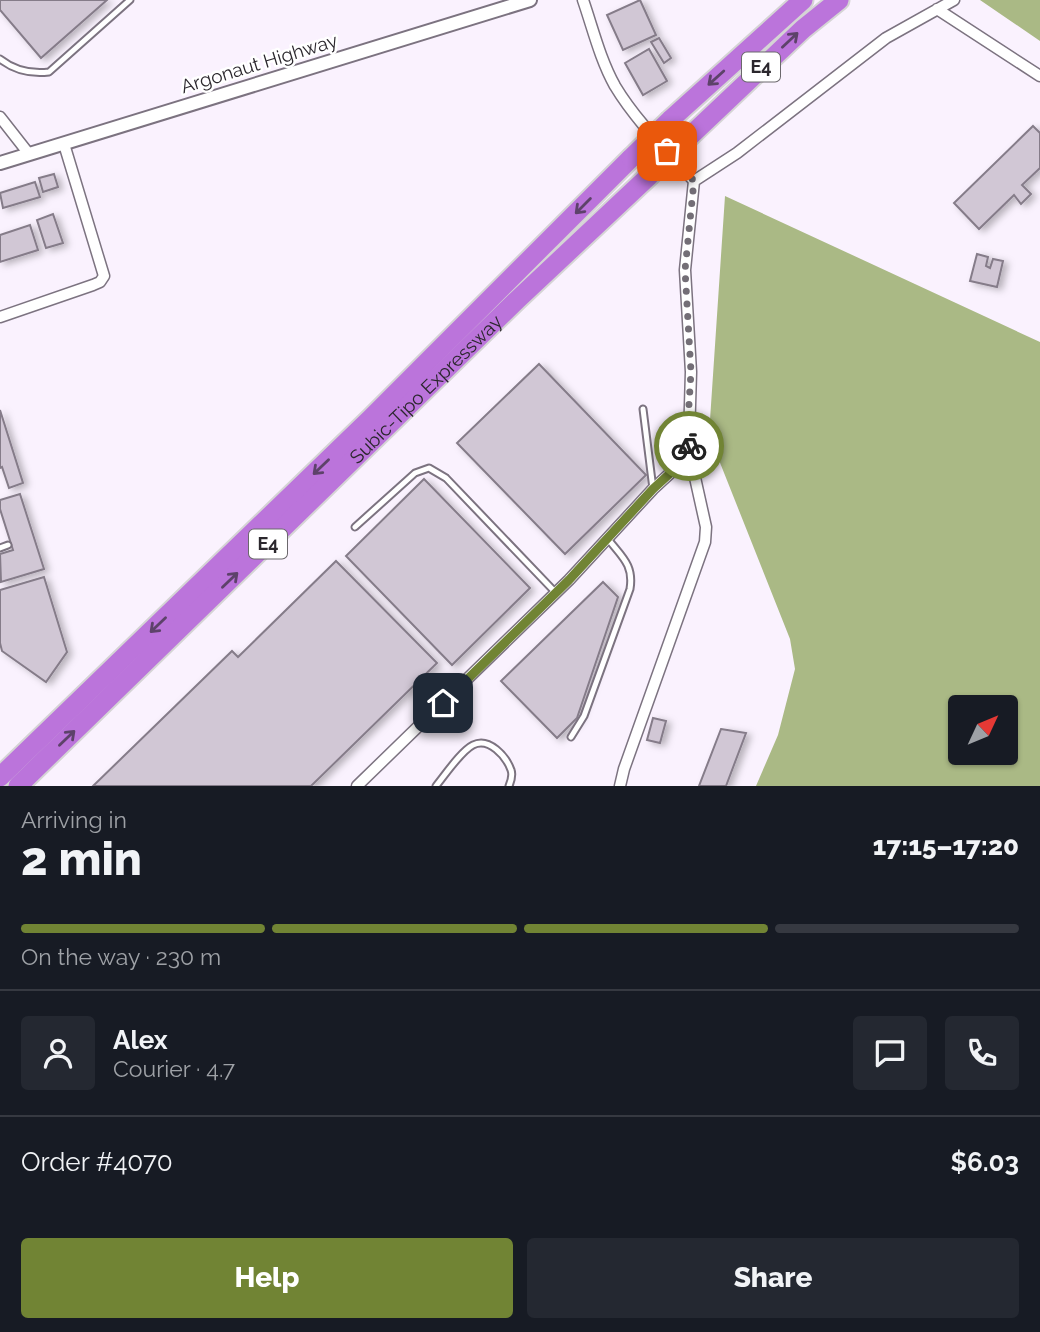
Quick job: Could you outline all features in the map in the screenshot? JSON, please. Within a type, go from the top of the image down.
[{"type":"highway","name":"Subic-Tipo Expressway","points":[[0,777],[370,419],[670,120],[803,0]]},
{"type":"highway","name":"Subic-Tipo Expressway","points":[[18,786],[517,300],[783,47],[839,0]]},
{"type":"street","name":"Argonaut Highway","points":[[0,163],[530,0]]},
{"type":"street","points":[[583,0],[600,53],[614,84],[642,122],[694,181],[685,270],[691,372],[688,420],[690,455],[704,520],[705,542],[620,786]]},
{"type":"street","points":[[694,181],[737,153],[886,38],[954,0]]},
{"type":"street","points":[[937,9],[1040,76]]},
{"type":"street","points":[[0,117],[29,154]]},
{"type":"street","points":[[0,317],[93,285],[103,279],[104,271],[64,144]]},
{"type":"street","points":[[358,786],[556,593],[653,489],[690,455]]},
{"type":"lane","points":[[0,59],[8,65],[34,74],[49,72],[130,0]]},
{"type":"lane","points":[[643,409],[653,489]]},
{"type":"lane","points":[[355,527],[415,473],[429,468],[446,478],[556,593]]},
{"type":"lane","points":[[571,737],[584,716],[630,589],[629,565],[608,539]]},
{"type":"lane","points":[[0,548],[8,545]]},
{"type":"lane","points":[[436,786],[469,748],[478,743],[490,746],[504,757],[512,773],[509,786]]},
{"type":"green space","points":[[980,0],[1040,0],[1040,41]]},
{"type":"green space","points":[[725,196],[1040,342],[1040,786],[756,786],[778,735],[795,669],[790,639],[709,435]]},
{"type":"building","points":[[0,0],[107,0],[41,58],[0,10]]},
{"type":"building","points":[[640,0],[656,35],[623,50],[607,15]]},
{"type":"building","points":[[659,38],[671,58],[664,63],[651,42]]},
{"type":"building","points":[[649,49],[667,81],[643,95],[625,63]]},
{"type":"building","points":[[1033,126],[1040,133],[1040,168],[1022,185],[1031,194],[1021,204],[1014,195],[979,229],[954,203]]},
{"type":"building","points":[[54,174],[58,187],[43,192],[39,178]]},
{"type":"building","points":[[35,182],[40,197],[3,208],[0,193]]},
{"type":"building","points":[[53,214],[63,243],[46,248],[37,220]]},
{"type":"building","points":[[30,225],[38,250],[0,262],[0,235]]},
{"type":"building","points":[[977,254],[988,257],[986,266],[990,268],[993,259],[1003,261],[997,287],[970,281]]},
{"type":"building","points":[[539,364],[646,475],[565,554],[457,443]]},
{"type":"building","points":[[0,410],[23,483],[9,488],[2,467],[0,468]]},
{"type":"building","points":[[424,479],[530,588],[452,665],[346,556]]},
{"type":"building","points":[[20,494],[44,569],[1,582],[0,554],[13,550],[0,509],[0,500]]},
{"type":"building","points":[[336,561],[437,663],[311,786],[93,786],[232,651],[238,657]]},
{"type":"building","points":[[44,577],[67,652],[46,682],[2,651],[0,643],[0,590]]},
{"type":"building","points":[[603,582],[618,597],[577,718],[557,738],[501,681]]},
{"type":"building","points":[[653,718],[666,721],[660,743],[647,740]]},
{"type":"building","points":[[721,729],[746,733],[726,786],[699,786]]},
{"type":"way so far","points":[[667,151],[694,181],[685,270],[691,372],[689,446]]},
{"type":"route","points":[[443,703],[569,580],[653,489],[690,455],[689,446]]}]
